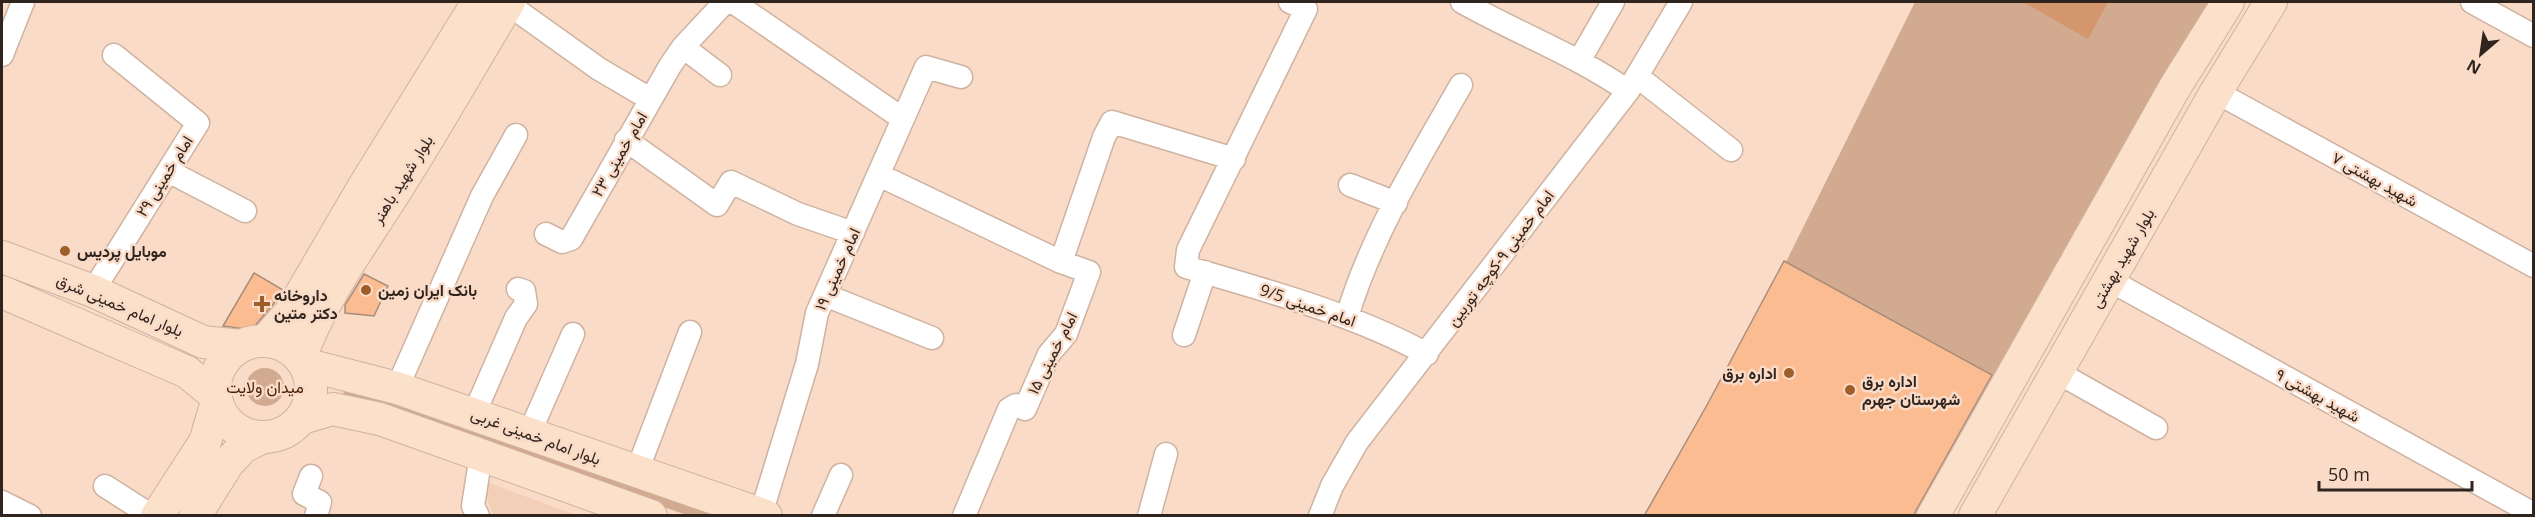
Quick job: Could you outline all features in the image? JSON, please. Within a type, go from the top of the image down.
[{"type":"main road","name":"بلوار شهید باهنر","points":[[253,343],[290,313],[363,188],[498,2]]},
{"type":"main road","name":"بلوار شهید باهنر","points":[[302,361],[311,327],[333,288],[399,185],[498,2]]},
{"type":"main road","points":[[1933,516],[2170,98],[2228,2]]},
{"type":"main road","name":"بلوار شهید بهشتی","points":[[1975,516],[2216,92],[2271,2]]},
{"type":"main road","name":"بلوار امام خمینی شرق","points":[[2,257],[93,291],[202,342],[253,343]]},
{"type":"main road","points":[[2,292],[187,372],[216,399],[224,417],[235,428],[249,435],[263,437],[278,435],[291,428],[302,418],[309,405],[311,390],[309,374],[302,361],[289,348],[274,341],[253,343],[228,355],[219,369],[215,385],[216,399],[205,442],[157,516]]},
{"type":"main road","name":"بلوار امام خمینی غربی","points":[[302,361],[397,388],[764,515]]},
{"type":"main road","points":[[302,418],[333,409],[380,419],[651,516]]},
{"type":"main road","points":[[195,516],[228,463],[243,447],[263,437]]},
{"type":"street","points":[[2,55],[23,2]]},
{"type":"street","points":[[498,2],[650,99]]},
{"type":"street","name":"امام خمینی ۲۳","points":[[546,234],[562,242],[571,239],[626,140],[683,47],[725,2]]},
{"type":"street","points":[[733,2],[903,119]]},
{"type":"street","points":[[1184,335],[1195,269],[1188,250],[1306,9],[1290,2]]},
{"type":"street","points":[[1462,2],[1504,26],[1633,84],[1731,150]]},
{"type":"street","points":[[1579,61],[1613,2]]},
{"type":"street","name":"امام خمینی ۹-کوچه توربین","points":[[1320,516],[1332,486],[1357,442],[1633,84],[1680,2]]},
{"type":"street","points":[[2472,2],[2534,36]]},
{"type":"street","points":[[683,47],[720,75]]},
{"type":"street","name":"امام خمینی ۲۹","points":[[93,291],[198,123],[114,55]]},
{"type":"street","name":"امام خمینی ۱۹","points":[[764,515],[807,364],[817,313],[903,119],[926,68],[961,77]]},
{"type":"street","points":[[1347,317],[1354,293],[1396,203],[1461,85]]},
{"type":"street","name":"شهید بهشتی ۷","points":[[2216,92],[2534,266]]},
{"type":"street","points":[[879,175],[1061,262],[1104,137],[1112,122],[1234,159]]},
{"type":"street","points":[[397,388],[482,196],[516,135]]},
{"type":"street","points":[[626,140],[717,205],[731,182],[798,214],[853,233]]},
{"type":"street","points":[[168,171],[245,211]]},
{"type":"street","points":[[1350,185],[1396,203]]},
{"type":"street","points":[[1357,442],[1348,446],[1553,188]]},
{"type":"street","name":"امام خمینی ۱۵","points":[[964,516],[1009,409],[1016,405],[1025,409],[1049,354],[1066,334],[1089,272],[1061,262]]},
{"type":"street","name":"امام خمینی 9/5","points":[[1195,269],[1347,317],[1391,335],[1427,354]]},
{"type":"street","name":"شهید بهشتی ۹","points":[[2109,280],[2531,508]]},
{"type":"street","points":[[474,414],[516,318],[526,304],[524,291],[518,289]]},
{"type":"street","points":[[825,296],[932,338]]},
{"type":"street","points":[[637,471],[690,332]]},
{"type":"street","points":[[529,434],[573,334]]},
{"type":"street","points":[[2057,372],[2156,428]]},
{"type":"street","points":[[1149,516],[1166,454]]},
{"type":"street","points":[[478,516],[473,506],[482,455]]},
{"type":"street","points":[[823,516],[841,475]]},
{"type":"street","points":[[311,476],[304,495],[320,502],[316,516]]},
{"type":"street","points":[[105,486],[152,516]]},
{"type":"street","points":[[2,502],[30,516]]},
{"type":"shaded area","points":[[2023,2],[2108,2],[2088,39]]},
{"type":"shaded area","points":[[481,480],[576,515],[493,515]]},
{"type":"green space","points":[[1915,2],[2212,2],[1993,376],[1786,262]]},
{"type":"green space","name":"میدان ولایت","points":[[265,368],[278,374],[284,387],[278,400],[265,406],[252,400],[246,387],[252,374]]},
{"type":"green space","points":[[348,384],[735,515],[687,515],[341,398]]},
{"type":"building","name":"اداره برق شهرستان جهرم","points":[[1784,261],[1992,375],[1913,516],[1644,516],[1707,405]]},
{"type":"building","name":"داروخانه دکتر متین","points":[[254,273],[283,290],[254,327],[245,329],[223,326]]},
{"type":"building","name":"بانک ایران زمین","points":[[364,274],[388,286],[374,316],[345,313],[345,305]]},
{"type":"place","name":"موبایل پردیس","points":[[65,251]]},
{"type":"place","name":"بانک ایران زمین","points":[[366,290]]},
{"type":"place","name":"داروخانه دکتر متین","points":[[262,304]]},
{"type":"place","name":"اداره برق","points":[[1789,373]]},
{"type":"place","name":"اداره برق شهرستان جهرم","points":[[1850,390]]}]
